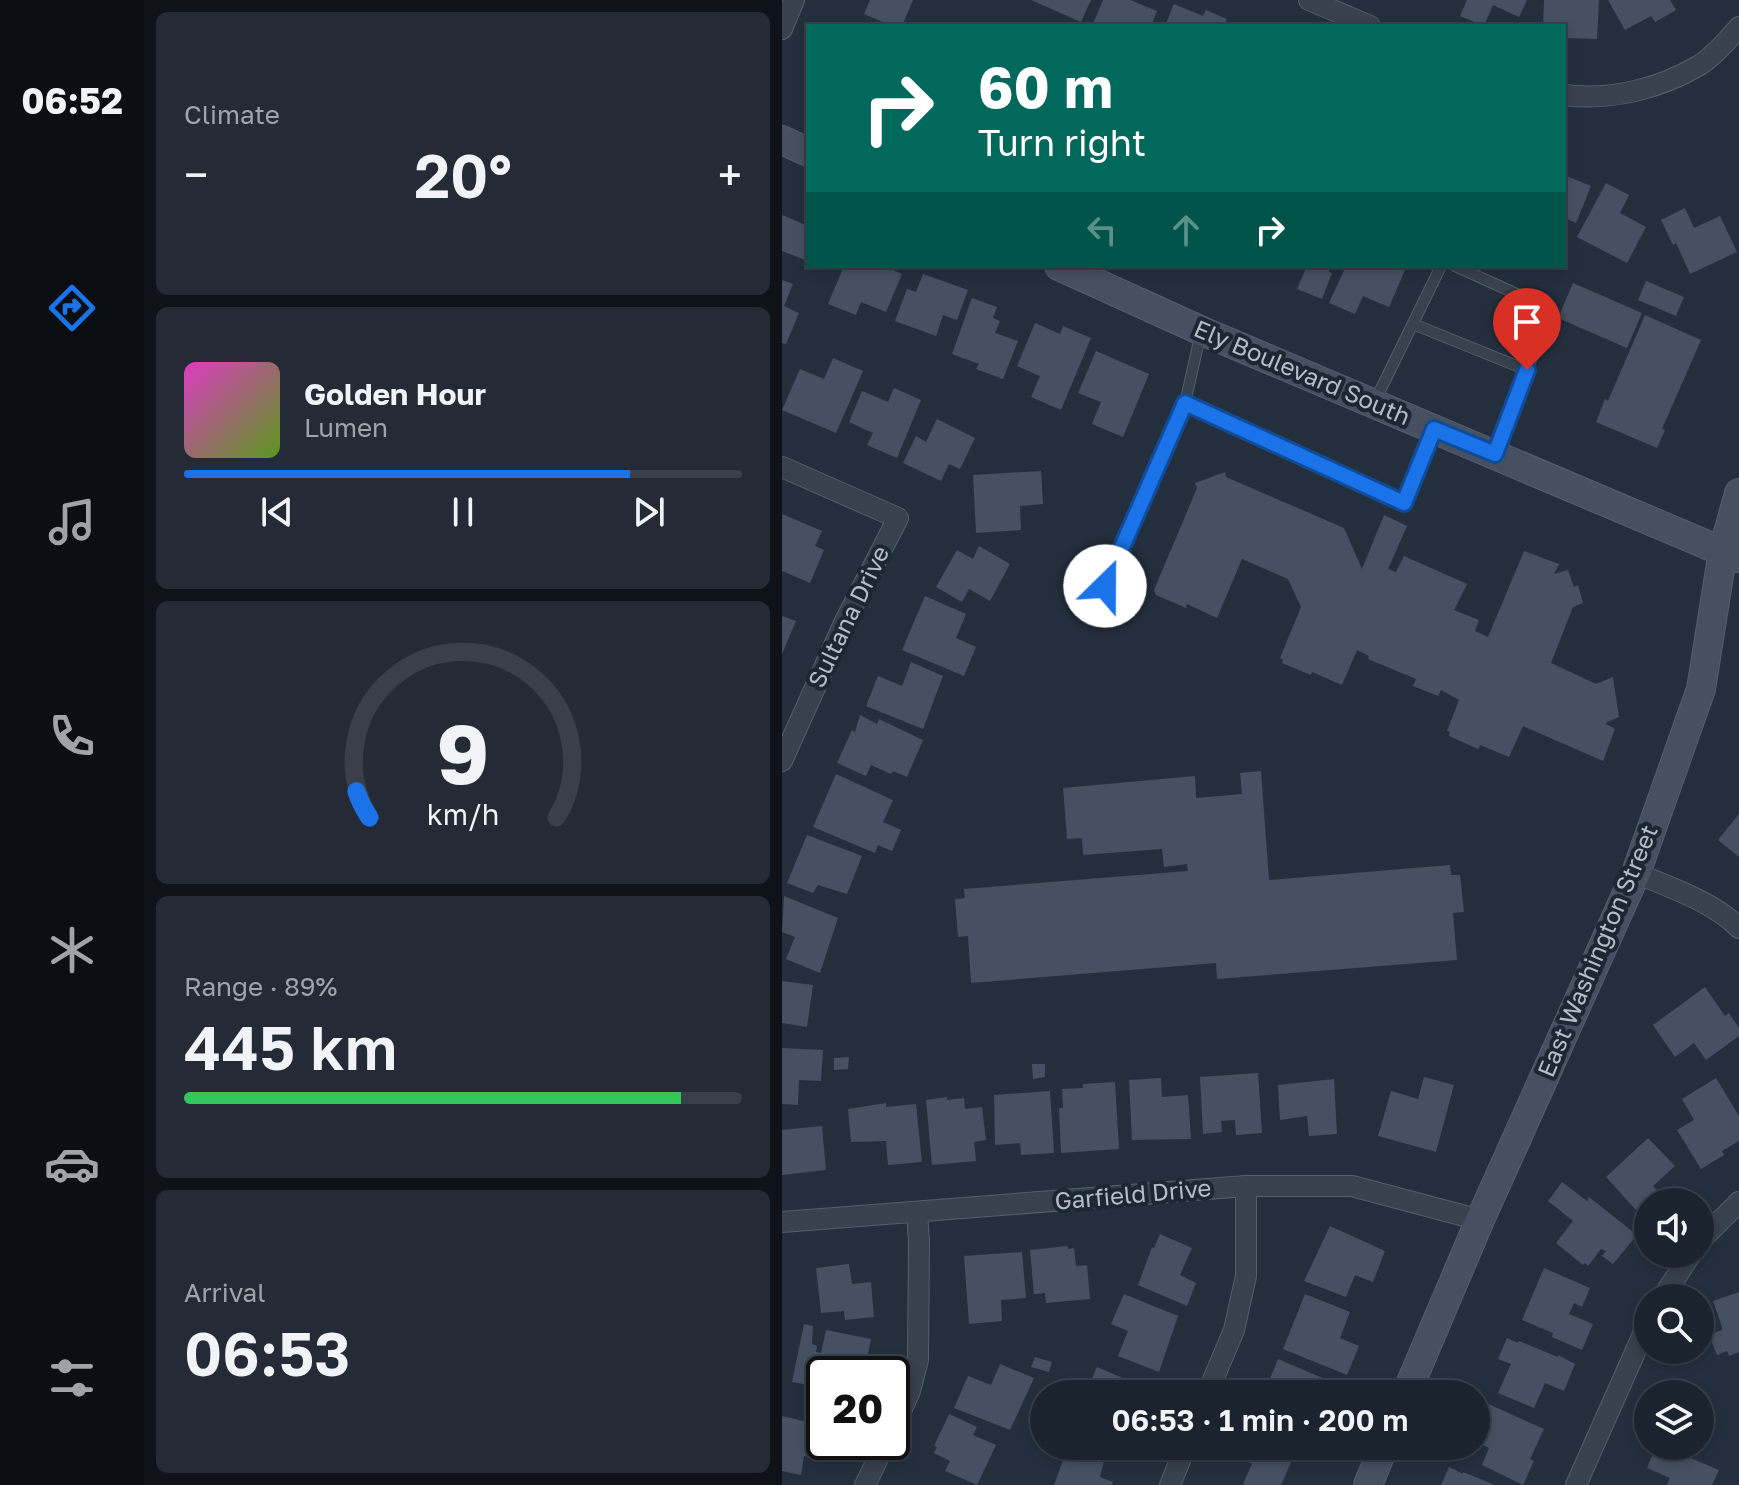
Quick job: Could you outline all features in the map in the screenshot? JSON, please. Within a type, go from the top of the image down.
[{"type":"main road","points":[[782,140],[806,151]]},
{"type":"main road","name":"Ely Boulevard South","points":[[1063,268],[1202,331],[1731,554]]},
{"type":"main road","name":"East Washington Street","points":[[1412,1380],[1480,1220],[1636,873],[1701,689],[1731,554],[1739,493]]},
{"type":"main road","points":[[1368,1485],[1378,1460]]},
{"type":"street","points":[[782,29],[794,0]]},
{"type":"street","points":[[1309,0],[1365,24]]},
{"type":"street","points":[[1566,95],[1616,94],[1656,86],[1701,65],[1739,27]]},
{"type":"street","name":"Sultana Drive","points":[[782,467],[898,518],[845,621],[782,761]]},
{"type":"street","points":[[1636,873],[1691,897],[1729,918],[1739,928]]},
{"type":"street","points":[[1213,1380],[1234,1330],[1246,1276],[1246,1186]]},
{"type":"street","name":"Garfield Drive","points":[[782,1222],[1246,1186],[1352,1186],[1480,1220]]},
{"type":"street","points":[[1714,1227],[1739,1202]]},
{"type":"street","points":[[910,1391],[918,1360],[917,1212]]},
{"type":"street","points":[[1576,1485],[1634,1354]]},
{"type":"street","points":[[865,1485],[877,1460]]},
{"type":"street","points":[[1170,1485],[1180,1460]]},
{"type":"lane","points":[[1374,403],[1440,268]]},
{"type":"lane","points":[[1459,268],[1550,309],[1495,454]]},
{"type":"lane","points":[[1413,324],[1527,370]]},
{"type":"lane","points":[[1105,586],[1185,403],[1202,331]]},
{"type":"lane","points":[[1185,403],[1404,503],[1434,429]]},
{"type":"building","points":[[870,0],[913,0],[903,24],[887,24],[864,14]]},
{"type":"building","points":[[1031,0],[1091,0],[1081,22]]},
{"type":"building","points":[[1103,0],[1130,0],[1157,11],[1152,24],[1093,24]]},
{"type":"building","points":[[1467,0],[1527,0],[1519,17],[1493,5],[1485,24],[1460,16]]},
{"type":"building","points":[[1544,0],[1599,0],[1597,39],[1566,38],[1566,24],[1543,24]]},
{"type":"building","points":[[1608,0],[1670,0],[1676,10],[1655,22],[1651,16],[1625,30]]},
{"type":"building","points":[[1174,4],[1203,16],[1206,10],[1227,19],[1225,24],[1166,24]]},
{"type":"building","points":[[1566,176],[1591,186],[1576,223],[1566,219]]},
{"type":"building","points":[[1606,183],[1629,195],[1620,213],[1646,227],[1627,263],[1577,237]]},
{"type":"building","points":[[1685,208],[1694,228],[1720,216],[1737,252],[1690,274],[1661,220]]},
{"type":"building","points":[[782,215],[806,225],[806,260],[782,251]]},
{"type":"building","points":[[843,268],[888,268],[902,274],[886,312],[861,302],[856,315],[828,304]]},
{"type":"building","points":[[1306,268],[1330,268],[1329,272],[1332,273],[1322,299],[1297,289]]},
{"type":"building","points":[[1345,268],[1405,270],[1389,307],[1363,296],[1355,314],[1329,303]]},
{"type":"building","points":[[923,274],[968,290],[957,320],[943,315],[936,336],[895,321],[907,289],[916,292]]},
{"type":"building","points":[[782,280],[793,284],[784,306],[799,313],[786,344],[782,343]]},
{"type":"building","points":[[1646,281],[1684,297],[1676,316],[1638,300]]},
{"type":"building","points":[[1573,283],[1642,313],[1627,348],[1558,318]]},
{"type":"building","points":[[972,298],[997,307],[993,318],[1000,321],[995,333],[1018,341],[1003,379],[976,369],[979,364],[952,354]]},
{"type":"building","points":[[1645,315],[1701,340],[1662,429],[1665,430],[1657,448],[1596,422]]},
{"type":"building","points":[[1035,323],[1060,334],[1063,326],[1091,338],[1061,410],[1031,397],[1040,376],[1017,366]]},
{"type":"building","points":[[1096,351],[1149,374],[1123,437],[1092,424],[1101,402],[1078,393]]},
{"type":"building","points":[[833,358],[863,371],[836,433],[782,410],[800,369],[824,379]]},
{"type":"building","points":[[894,388],[921,400],[897,458],[867,445],[873,433],[849,422],[862,391],[888,402]]},
{"type":"building","points":[[937,419],[975,438],[960,469],[949,464],[941,481],[903,463],[916,436],[926,442]]},
{"type":"building","points":[[1041,471],[1043,504],[1020,506],[1021,530],[976,533],[973,475]]},
{"type":"building","points":[[1225,472],[1226,477],[1344,528],[1362,569],[1384,515],[1407,526],[1388,569],[1396,572],[1404,556],[1467,584],[1454,610],[1479,620],[1475,631],[1488,637],[1524,551],[1559,564],[1554,574],[1568,570],[1574,587],[1578,585],[1583,603],[1573,607],[1551,663],[1596,684],[1613,677],[1619,717],[1606,724],[1615,729],[1603,761],[1523,726],[1509,757],[1480,745],[1478,749],[1449,736],[1450,732],[1447,731],[1459,700],[1441,690],[1438,696],[1413,686],[1416,679],[1368,659],[1369,656],[1357,650],[1342,685],[1282,663],[1280,658],[1301,607],[1288,579],[1242,559],[1217,618],[1187,604],[1186,608],[1156,595],[1154,590],[1197,488],[1195,483]]},
{"type":"building","points":[[782,514],[822,531],[815,546],[824,550],[810,583],[782,571]]},
{"type":"building","points":[[979,546],[1010,564],[990,601],[969,589],[962,602],[936,587],[957,550],[973,559]]},
{"type":"building","points":[[925,596],[966,614],[956,638],[976,647],[964,676],[902,650]]},
{"type":"building","points":[[782,616],[796,621],[782,654]]},
{"type":"building","points":[[911,662],[943,676],[923,729],[866,706],[878,676],[902,686]]},
{"type":"building","points":[[860,715],[877,724],[879,719],[923,740],[907,777],[871,765],[866,776],[837,763],[852,730],[855,732]]},
{"type":"building","points":[[1261,771],[1269,880],[1450,865],[1451,875],[1460,875],[1464,912],[1453,913],[1457,960],[1217,979],[1216,963],[971,983],[968,936],[958,937],[955,899],[965,898],[964,889],[1188,871],[1187,864],[1164,867],[1162,849],[1083,855],[1082,838],[1067,839],[1063,788],[1195,776],[1196,798],[1242,794],[1240,773]]},
{"type":"building","points":[[836,774],[893,800],[883,822],[901,830],[892,851],[878,845],[875,853],[813,827]]},
{"type":"building","points":[[1739,814],[1739,857],[1718,840]]},
{"type":"building","points":[[807,835],[862,856],[847,894],[818,885],[813,893],[787,883]]},
{"type":"building","points":[[784,896],[838,918],[820,973],[786,959],[795,937],[782,932]]},
{"type":"building","points":[[782,981],[813,985],[807,1027],[782,1023]]},
{"type":"building","points":[[1705,987],[1725,1016],[1729,1013],[1739,1028],[1739,1036],[1706,1060],[1694,1043],[1675,1057],[1653,1025]]},
{"type":"building","points":[[782,1048],[823,1050],[821,1081],[799,1080],[798,1105],[782,1104]]},
{"type":"building","points":[[849,1057],[848,1069],[834,1070],[834,1058]]},
{"type":"building","points":[[1032,1064],[1045,1064],[1045,1077],[1033,1079]]},
{"type":"building","points":[[1258,1073],[1262,1133],[1236,1135],[1235,1120],[1221,1121],[1222,1132],[1203,1134],[1200,1077]]},
{"type":"building","points":[[1424,1077],[1454,1085],[1436,1152],[1378,1136],[1391,1091],[1418,1099]]},
{"type":"building","points":[[1161,1078],[1162,1097],[1188,1095],[1191,1139],[1132,1140],[1129,1080]]},
{"type":"building","points":[[1716,1078],[1739,1116],[1739,1141],[1701,1169],[1677,1130],[1694,1120],[1682,1099]]},
{"type":"building","points":[[1334,1079],[1337,1134],[1309,1136],[1307,1116],[1280,1120],[1278,1085]]},
{"type":"building","points":[[1115,1082],[1119,1149],[1061,1153],[1059,1108],[1063,1108],[1062,1089]]},
{"type":"building","points":[[1050,1091],[1054,1153],[1021,1155],[1020,1143],[995,1145],[994,1095]]},
{"type":"building","points":[[947,1097],[947,1100],[964,1098],[965,1109],[982,1107],[986,1140],[974,1142],[976,1161],[932,1165],[926,1100]]},
{"type":"building","points":[[886,1103],[886,1107],[916,1104],[922,1162],[888,1165],[886,1141],[851,1142],[848,1109]]},
{"type":"building","points":[[822,1126],[826,1170],[782,1175],[782,1130]]},
{"type":"building","points":[[1648,1138],[1675,1166],[1653,1186],[1655,1188],[1634,1188],[1634,1208],[1606,1177]]},
{"type":"building","points":[[1562,1182],[1587,1201],[1589,1197],[1634,1233],[1634,1239],[1613,1264],[1602,1256],[1606,1251],[1601,1249],[1588,1266],[1583,1265],[1556,1243],[1573,1221],[1548,1201]]},
{"type":"building","points":[[1330,1226],[1385,1251],[1373,1282],[1355,1275],[1346,1297],[1304,1281]]},
{"type":"building","points":[[1160,1234],[1192,1248],[1180,1275],[1196,1283],[1187,1306],[1138,1285]]},
{"type":"building","points":[[1068,1246],[1068,1249],[1074,1248],[1076,1266],[1087,1265],[1090,1299],[1046,1303],[1045,1293],[1034,1294],[1030,1250]]},
{"type":"building","points":[[1022,1252],[1026,1298],[1001,1300],[1002,1321],[969,1324],[964,1256]]},
{"type":"building","points":[[849,1264],[852,1284],[871,1282],[874,1317],[845,1320],[844,1311],[821,1313],[816,1268]]},
{"type":"building","points":[[1544,1268],[1590,1288],[1582,1307],[1574,1303],[1569,1314],[1593,1324],[1582,1350],[1522,1320]]},
{"type":"building","points":[[1739,1292],[1739,1352],[1729,1356],[1727,1351],[1717,1355],[1714,1348],[1714,1333],[1722,1327],[1714,1301]]},
{"type":"building","points":[[1124,1294],[1178,1316],[1159,1372],[1118,1356],[1128,1331],[1111,1324]]},
{"type":"building","points":[[1305,1294],[1350,1312],[1340,1338],[1359,1346],[1347,1375],[1283,1349]]},
{"type":"building","points":[[804,1324],[813,1326],[812,1344],[817,1346],[816,1352],[821,1353],[826,1330],[871,1339],[868,1356],[806,1356],[806,1385],[792,1382]]},
{"type":"building","points":[[1507,1338],[1575,1364],[1564,1391],[1545,1383],[1534,1408],[1498,1393],[1511,1364],[1498,1359]]},
{"type":"building","points":[[1035,1357],[1052,1362],[1049,1372],[1031,1367]]},
{"type":"building","points":[[1278,1359],[1327,1380],[1269,1380]]},
{"type":"building","points":[[1000,1364],[1034,1378],[1030,1380],[1030,1387],[1010,1430],[954,1408],[968,1376],[991,1385]]},
{"type":"building","points":[[1097,1367],[1128,1380],[1091,1380]]},
{"type":"building","points":[[1490,1405],[1544,1429],[1530,1459],[1534,1461],[1523,1485],[1482,1465],[1484,1460],[1490,1460]]},
{"type":"building","points":[[949,1414],[977,1427],[973,1435],[996,1445],[977,1485],[945,1471],[950,1461],[934,1453],[937,1447],[934,1446]]},
{"type":"building","points":[[782,1416],[806,1422],[806,1456],[801,1475],[782,1471]]},
{"type":"building","points":[[1063,1460],[1104,1460],[1100,1477],[1113,1482],[1112,1485],[1054,1485]]},
{"type":"building","points":[[1292,1460],[1281,1485],[1243,1484],[1252,1464],[1248,1462]]},
{"type":"building","points":[[1650,1460],[1695,1460],[1719,1470],[1712,1485],[1667,1485],[1670,1478],[1647,1468]]},
{"type":"building","points":[[1449,1467],[1463,1474],[1495,1485],[1441,1485]]},
{"type":"route","points":[[1105,586],[1185,403],[1404,503],[1434,429],[1495,454],[1527,370]]}]
